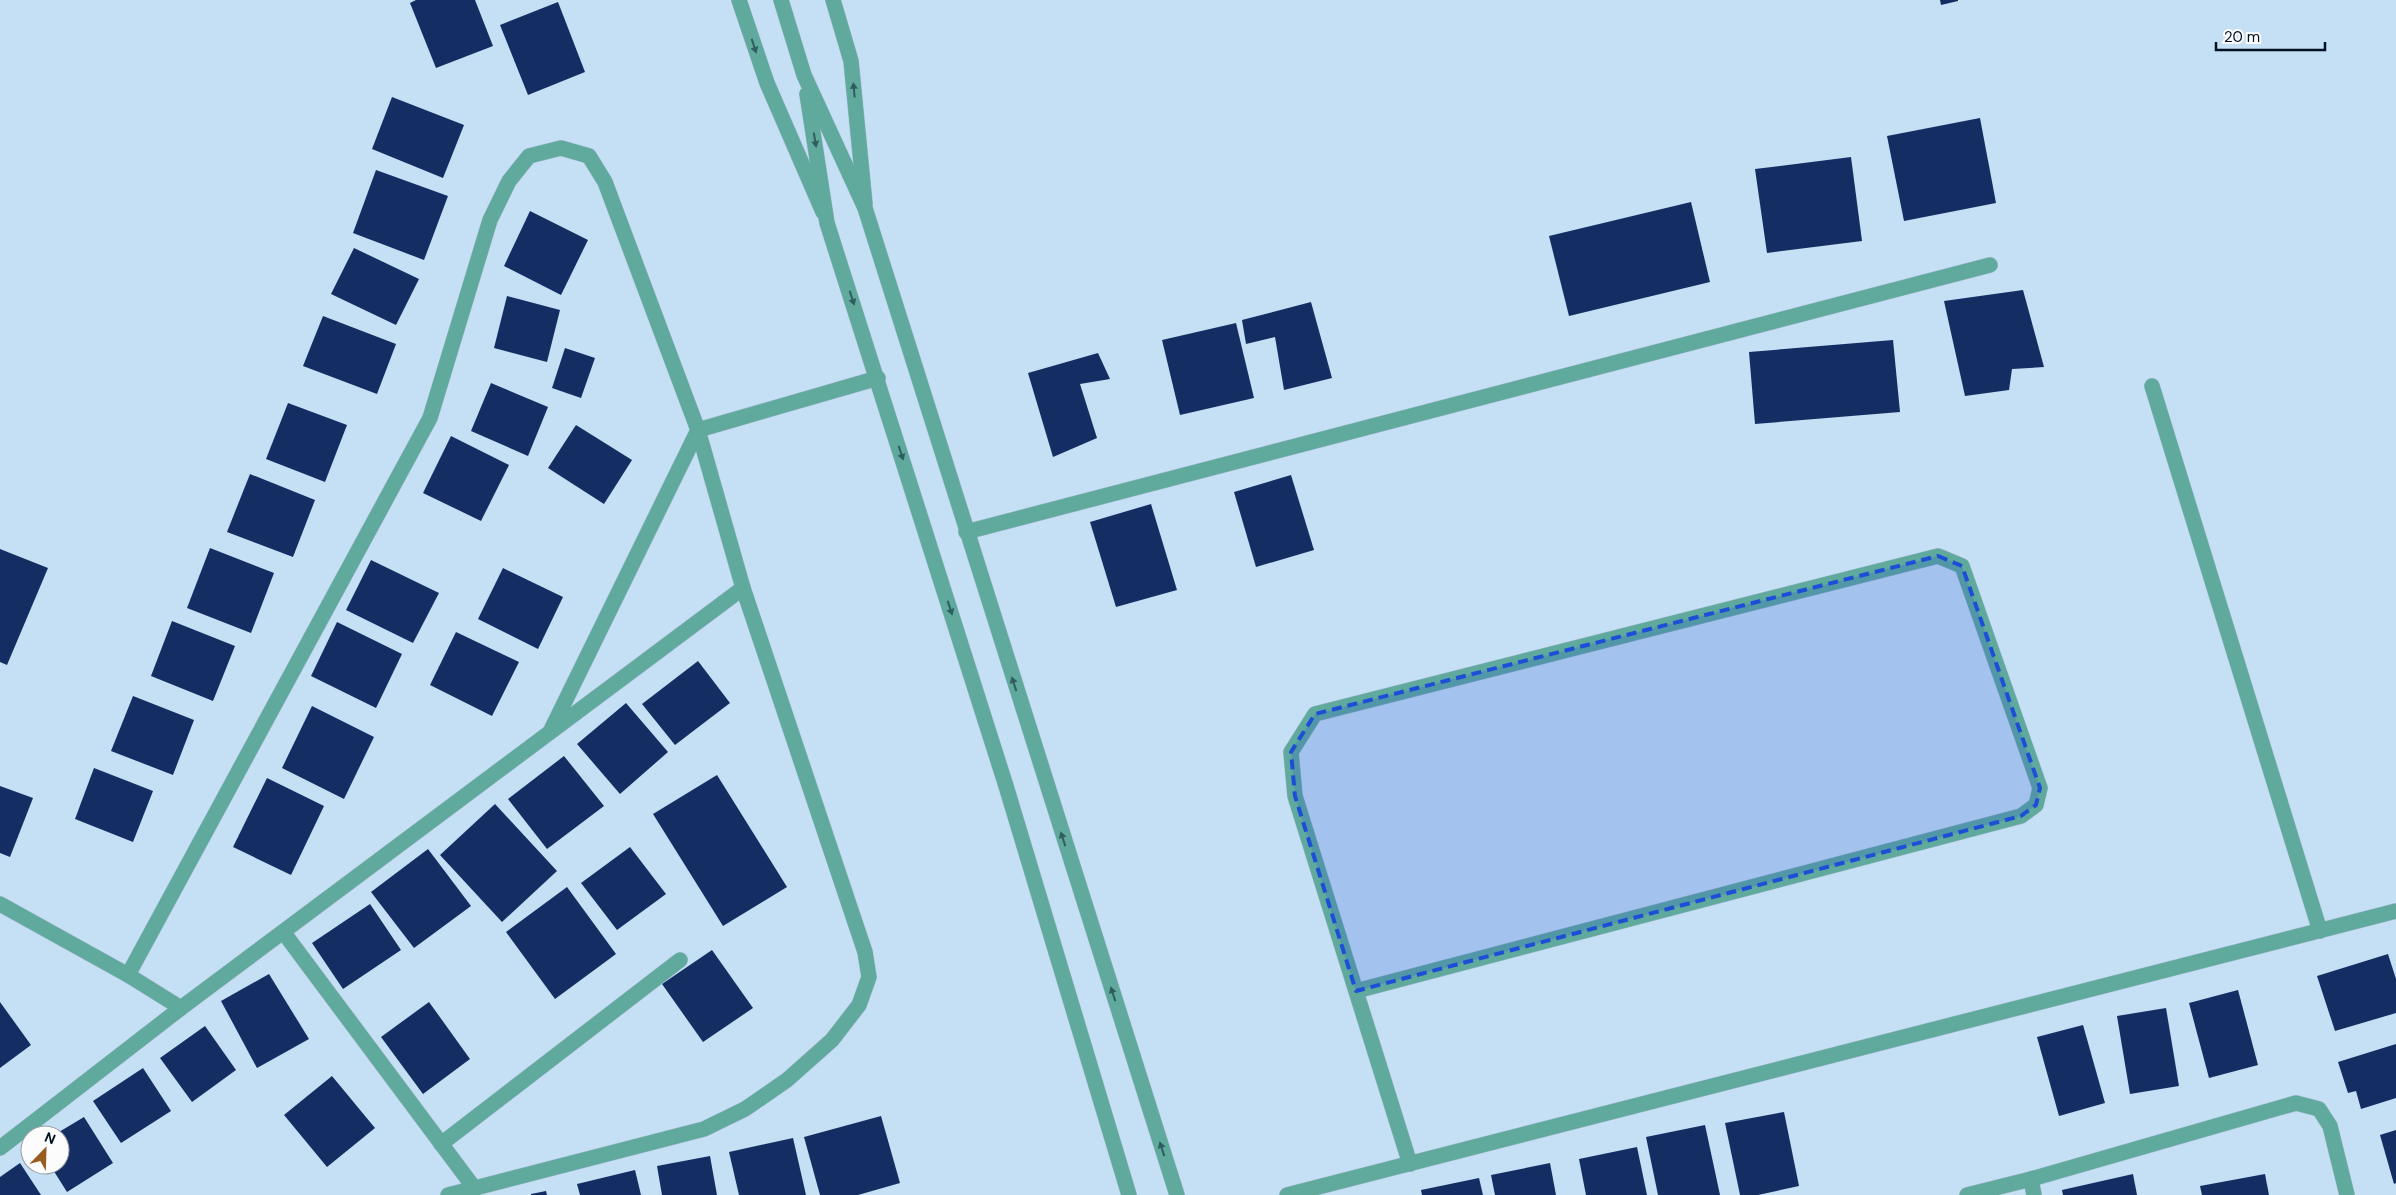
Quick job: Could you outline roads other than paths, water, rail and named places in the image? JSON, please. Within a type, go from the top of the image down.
[{"type":"street","points":[[739,0],[767,83],[827,223],[878,378],[1006,786],[1129,1195]]},
{"type":"street","points":[[782,0],[804,75],[827,223]]},
{"type":"street","points":[[834,0],[851,61],[865,208]]},
{"type":"street","points":[[804,75],[865,208],[1177,1195]]},
{"type":"street","points":[[128,975],[430,418],[490,220],[509,181],[529,156],[561,148],[589,156],[605,182],[698,430],[743,588],[864,952],[869,977],[859,1004],[832,1040],[787,1080],[744,1109],[704,1129],[448,1195]]},
{"type":"street","points":[[966,532],[1990,265]]},
{"type":"street","points":[[549,733],[698,430],[878,378]]},
{"type":"street","points":[[2152,386],[2320,931]]},
{"type":"street","points":[[1356,991],[2021,816],[2036,805],[2040,788],[1962,566],[1938,556],[1316,714],[1291,752],[1295,796],[1410,1164]]},
{"type":"street","points":[[0,1148],[181,1008],[284,933],[743,588]]},
{"type":"street","points":[[0,904],[128,975],[181,1008]]},
{"type":"street","points":[[1287,1195],[2396,911]]},
{"type":"street","points":[[284,933],[474,1189]]},
{"type":"street","points":[[441,1144],[680,960]]},
{"type":"street","points":[[1967,1195],[2031,1179],[2296,1103],[2319,1109],[2330,1126],[2347,1195]]},
{"type":"street","points":[[2031,1179],[2034,1195]]}]
